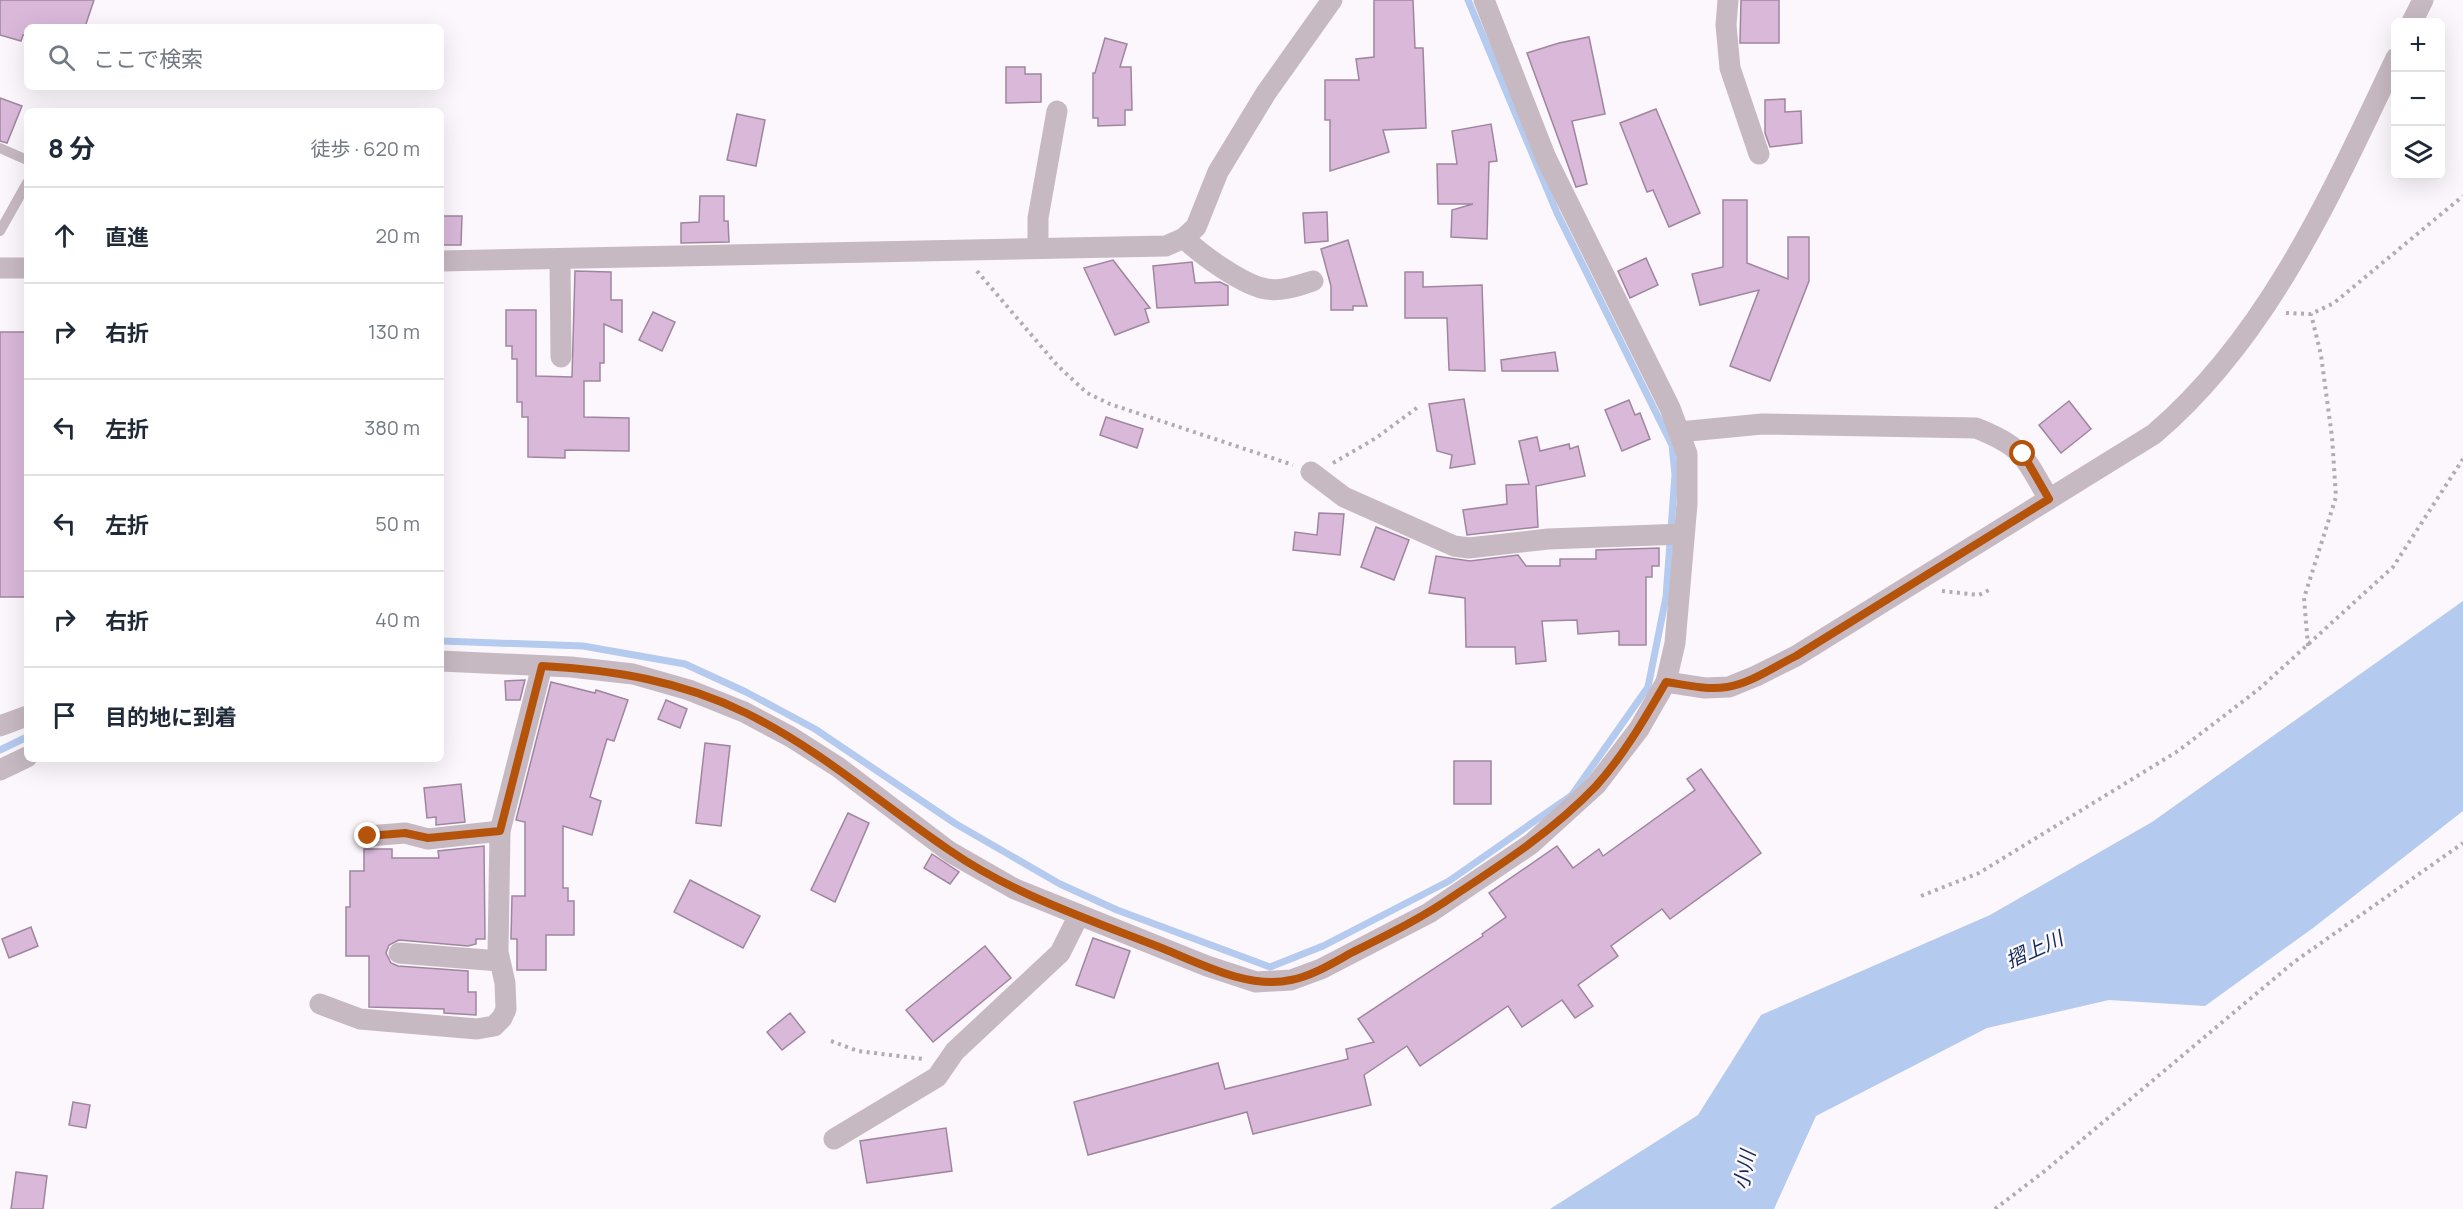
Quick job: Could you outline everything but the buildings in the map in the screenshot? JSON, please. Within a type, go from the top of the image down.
[{"type":"street","points":[[444,261],[1166,246],[1184,238],[1196,227],[1218,172],[1266,93],[1332,0]]},
{"type":"street","points":[[444,661],[542,666],[633,674],[689,690],[744,712],[790,737],[838,767],[950,852],[1015,890],[1207,966],[1256,982],[1291,980],[1321,969],[1429,913],[1531,844],[1596,785],[1639,729],[1666,682],[1675,643],[1676,535],[1687,454],[1670,408],[1546,158],[1484,0]]},
{"type":"street","points":[[1728,0],[1726,25],[1730,68],[1759,154]]},
{"type":"street","points":[[2414,18],[2423,0]]},
{"type":"street","points":[[1666,682],[1705,688],[1729,687],[1796,656],[2154,434],[2188,405],[2218,372],[2261,311],[2305,240],[2391,68]]},
{"type":"street","points":[[1038,248],[1038,218],[1057,111]]},
{"type":"street","points":[[1184,238],[1196,250],[1259,287],[1279,290],[1313,281]]},
{"type":"street","points":[[560,260],[561,357]]},
{"type":"street","points":[[0,268],[24,268]]},
{"type":"street","points":[[1679,432],[1762,424],[1976,428],[2004,439],[2023,454],[2049,499]]},
{"type":"street","points":[[1311,472],[1344,497],[1454,546],[1468,548],[1548,539],[1676,535]]},
{"type":"street","points":[[320,1004],[360,1019],[487,1029],[502,1018],[506,1009],[505,983],[500,961],[500,831],[542,666]]},
{"type":"street","points":[[0,726],[24,717]]},
{"type":"street","points":[[0,770],[24,758]]},
{"type":"street","points":[[368,836],[405,833],[428,838],[500,831]]},
{"type":"street","points":[[834,1139],[936,1077],[955,1051],[1060,953],[1079,915]]},
{"type":"street","points":[[399,953],[500,961]]},
{"type":"lane","points":[[0,148],[24,159]]},
{"type":"lane","points":[[0,231],[24,188]]},
{"type":"path","points":[[2261,311],[2311,314],[2334,303],[2463,196]]},
{"type":"path","points":[[964,250],[984,283],[1057,365],[1087,393],[1110,404],[1311,472],[1329,465],[1376,438],[1418,407]]},
{"type":"path","points":[[2308,646],[2304,598],[2336,497],[2332,437],[2321,355],[2311,314]]},
{"type":"path","points":[[1921,896],[1979,873],[2178,750],[2259,689],[2393,567],[2463,459]]},
{"type":"path","points":[[1995,1209],[2046,1170],[2294,962],[2463,843]]},
{"type":"path","points":[[831,1041],[858,1051],[923,1059],[943,1069]]},
{"type":"water","points":[[2463,601],[2463,811],[2313,928],[2205,1006],[2109,1000],[1987,1028],[1816,1116],[1774,1209],[1550,1209],[1698,1115],[1761,1015],[1990,915],[2152,822]]},
{"type":"waterway","points":[[444,641],[583,646],[685,664],[746,692],[815,729],[956,824],[1060,884],[1117,910],[1270,967],[1323,946],[1449,881],[1572,795],[1648,687],[1666,597],[1675,475],[1672,445],[1557,213],[1468,0]]},
{"type":"waterway","points":[[0,750],[24,738]]},
{"type":"route","points":[[368,836],[405,833],[428,838],[500,831],[542,666],[633,674],[689,690],[744,712],[790,737],[838,767],[950,852],[1015,890],[1207,966],[1256,982],[1291,980],[1321,969],[1429,913],[1531,844],[1596,785],[1639,729],[1666,682],[1705,688],[1729,687],[1756,676],[1796,656],[2049,499],[2023,454]]},
{"type":"water label","name":"摺上川","points":[[2034,949]]},
{"type":"water label","name":"小川","points":[[1744,1170]]}]
